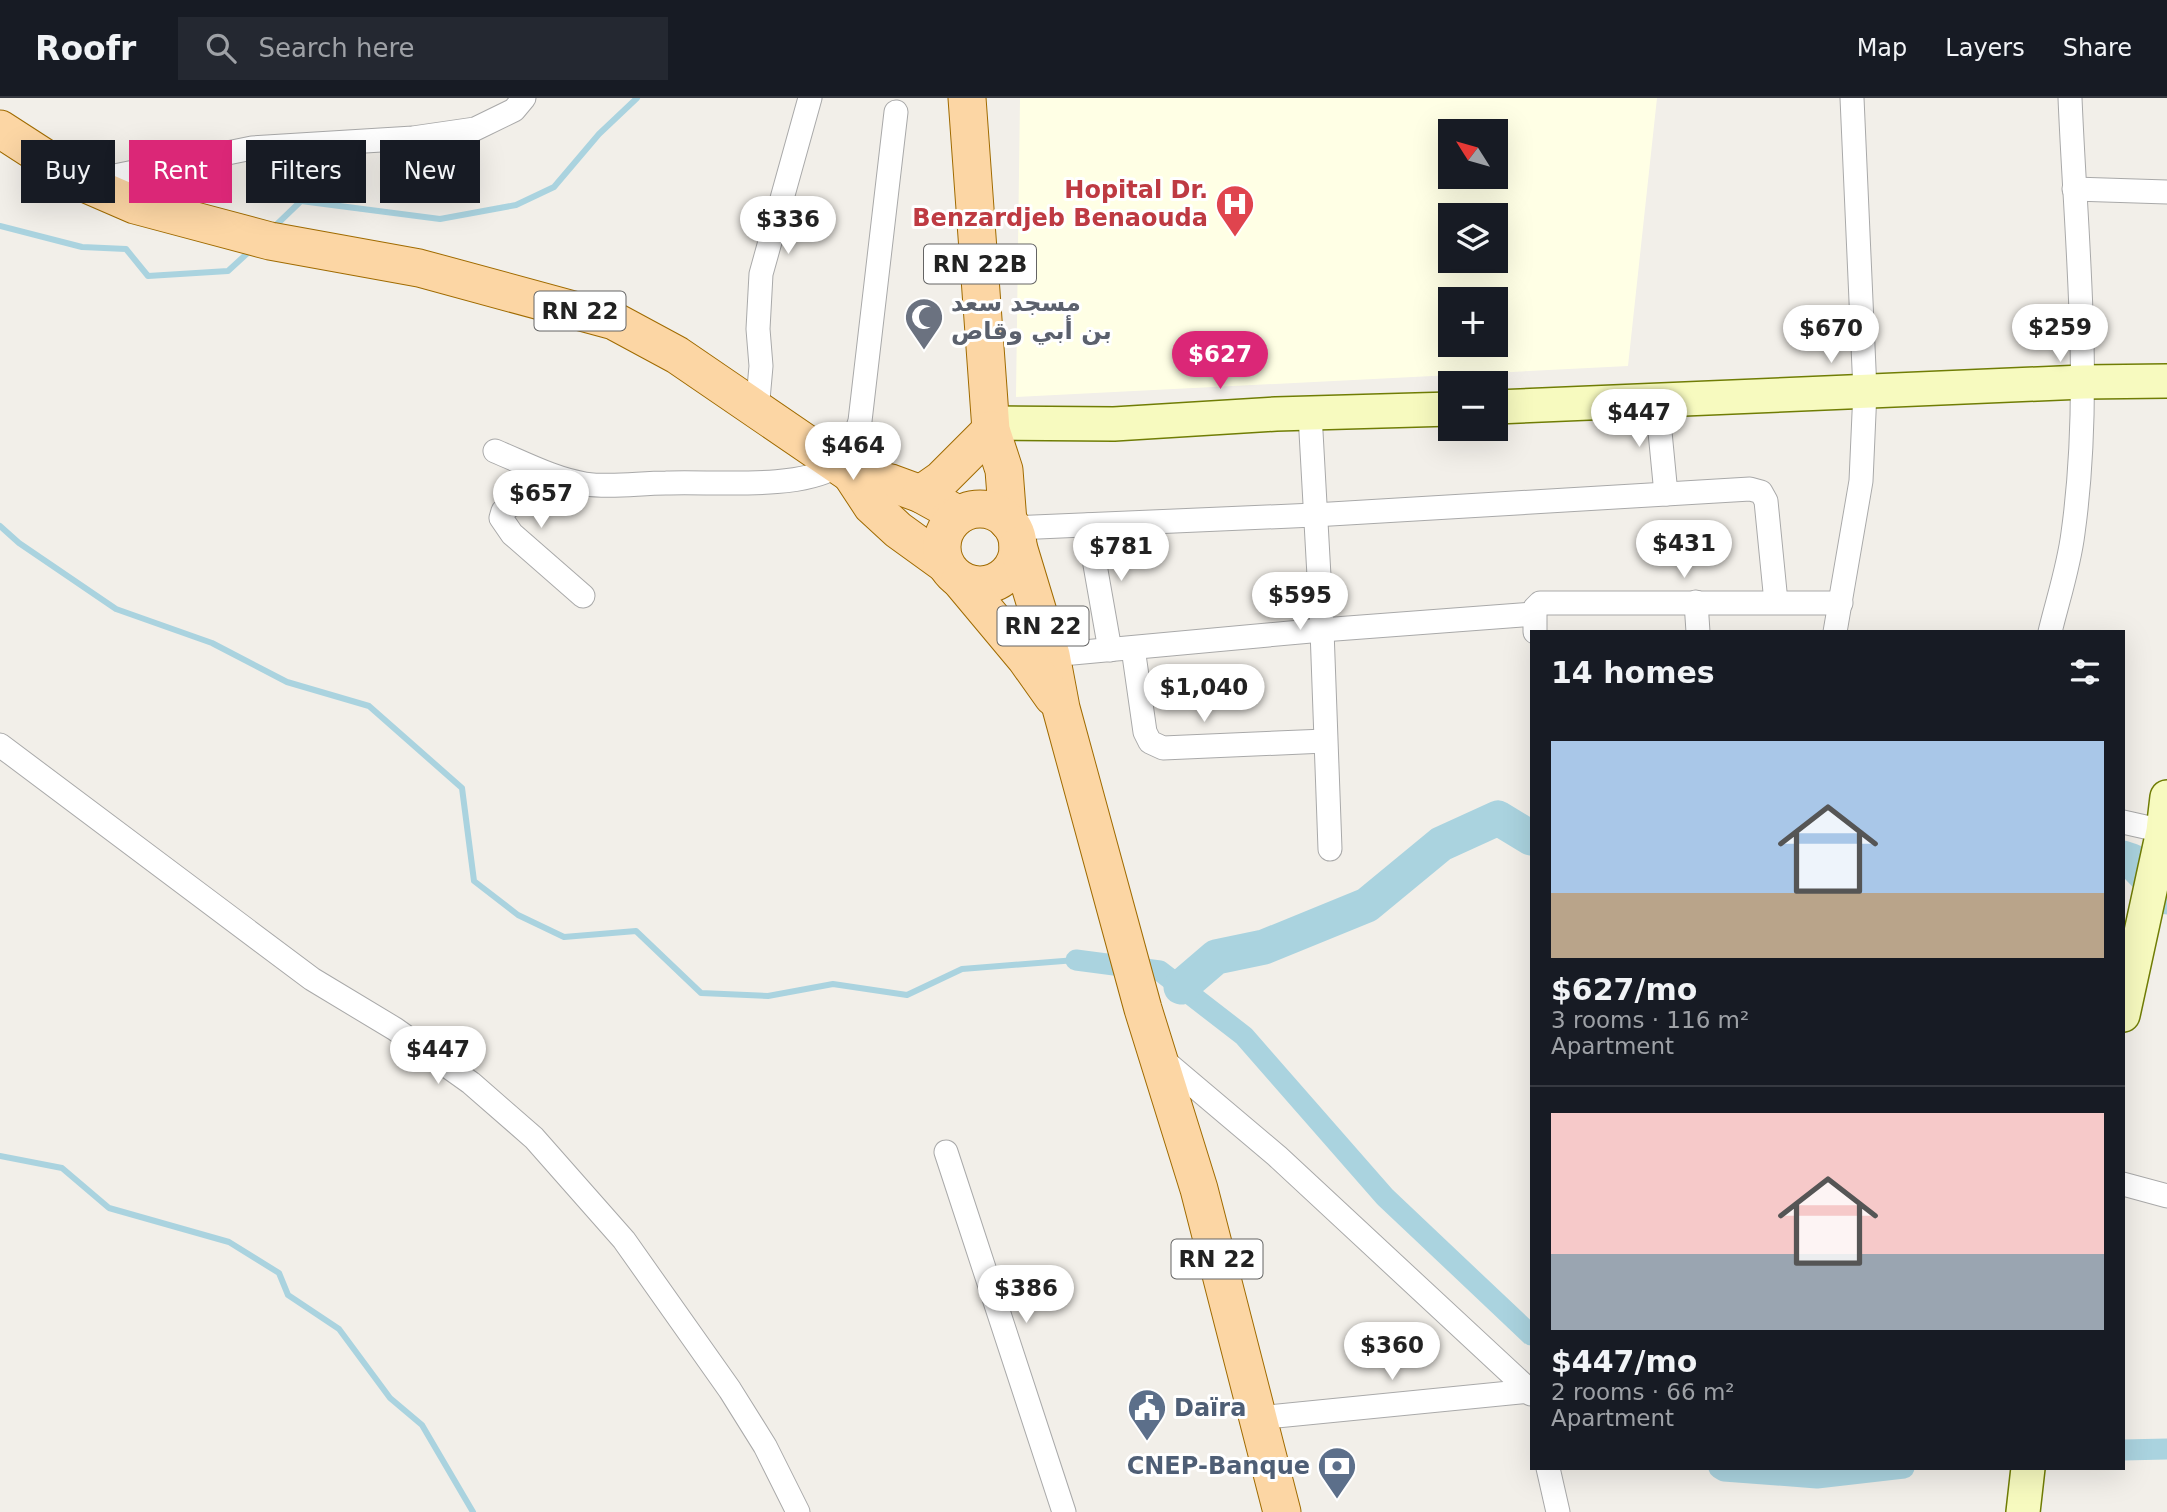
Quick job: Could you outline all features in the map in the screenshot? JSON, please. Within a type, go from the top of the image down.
[{"type":"main road","name":"RN 22B","points":[[967,98],[990,426],[1004,470],[1013,532]]},
{"type":"main road","name":"RN 22","points":[[0,129],[21,144]]},
{"type":"main road","name":"RN 22","points":[[115,196],[189,221],[270,241],[419,268],[614,321],[677,355],[844,470],[872,506],[898,530],[953,572],[1026,659],[1061,708]]},
{"type":"main road","points":[[921,494],[941,480],[990,426]]},
{"type":"main road","points":[[960,514],[963,481],[968,463],[990,426]]},
{"type":"main road","name":"RN 22","points":[[844,470],[921,494],[960,514]]},
{"type":"main road","points":[[974,509],[986,509],[998,514],[1013,532],[1012,568],[993,583],[970,584],[953,572],[942,546],[944,532],[960,514],[974,509]]},
{"type":"main road","name":"RN 22","points":[[1013,532],[1051,656],[1061,708],[1143,1009],[1199,1189],[1282,1512]]},
{"type":"street","points":[[115,175],[253,148],[413,138],[475,129],[514,110],[524,98]]},
{"type":"street","points":[[757,411],[761,366],[758,329],[761,274],[810,98]]},
{"type":"street","points":[[1835,630],[1861,481],[1865,391],[1852,98]]},
{"type":"street","points":[[2050,630],[2073,536],[2080,469],[2083,382],[2070,98]]},
{"type":"street","points":[[495,451],[555,476],[586,484],[771,481],[844,470],[860,421],[896,112]]},
{"type":"street","points":[[2074,190],[2167,192]]},
{"type":"street","points":[[1508,407],[2083,382],[2167,381]]},
{"type":"street","points":[[1657,401],[1666,494]]},
{"type":"street","points":[[990,426],[1114,424],[1438,409]]},
{"type":"street","points":[[1310,414],[1330,849]]},
{"type":"street","points":[[583,596],[512,534],[501,518],[503,511],[511,505],[586,484]]},
{"type":"street","points":[[1013,532],[1088,525],[1314,515],[1750,489],[1761,492],[1766,501],[1776,602]]},
{"type":"street","points":[[1088,525],[1150,742],[1163,748],[1325,741]]},
{"type":"street","points":[[1696,602],[1698,630]]},
{"type":"street","points":[[1051,656],[1322,630],[1534,623],[1536,605],[1540,603],[1841,603]]},
{"type":"street","points":[[0,745],[312,979],[395,1029],[471,1083],[534,1139],[624,1240],[730,1390],[765,1446],[799,1512]]},
{"type":"street","points":[[2125,1005],[2163,831],[2167,797]]},
{"type":"street","points":[[2125,822],[2163,831]]},
{"type":"street","points":[[1159,1056],[1277,1156],[1530,1391]]},
{"type":"street","points":[[946,1152],[1064,1512]]},
{"type":"street","points":[[2125,1185],[2167,1196]]},
{"type":"street","points":[[1258,1418],[1530,1392]]},
{"type":"street","points":[[1548,1470],[1558,1512]]},
{"type":"street","points":[[2023,1512],[2028,1470]]},
{"type":"shaded area","name":"Hopital Dr. Benzardjeb Benaouda","points":[[1020,98],[1657,98],[1628,366],[1508,372],[1438,371],[1438,376],[1016,397]]},
{"type":"waterway","points":[[272,229],[301,201],[440,219],[516,205],[554,187],[599,134],[637,98]]},
{"type":"waterway","points":[[0,226],[82,247],[126,249],[148,276],[228,271],[252,249]]},
{"type":"waterway","points":[[0,526],[19,543],[116,609],[212,643],[287,682],[369,706],[462,788],[474,881],[518,915],[564,937],[636,931],[701,993],[768,996],[833,984],[907,995],[962,969],[1076,960]]},
{"type":"waterway","points":[[1181,987],[1216,957],[1264,947],[1367,905],[1441,844],[1498,818],[1530,837]]},
{"type":"waterway","points":[[2125,859],[2132,861],[2167,897]]},
{"type":"waterway","points":[[1076,960],[1160,971],[1244,1036],[1385,1197],[1530,1334]]},
{"type":"waterway","points":[[0,1156],[62,1168],[109,1208],[229,1242],[279,1273],[288,1295],[339,1329],[390,1398],[422,1425],[473,1512]]},
{"type":"waterway","points":[[2125,1450],[2167,1449]]},
{"type":"waterway","points":[[1722,1470],[1817,1478],[1887,1470]]},
{"type":"place","name":"Hopital Dr. Benzardjeb Benaouda","points":[[1235,238]]},
{"type":"place","name":"مسجد سعد بن أبي وقاص","points":[[924,351]]},
{"type":"place","name":"Daïra","points":[[1147,1442]]},
{"type":"place","name":"CNEP-Banque","points":[[1337,1500]]}]
